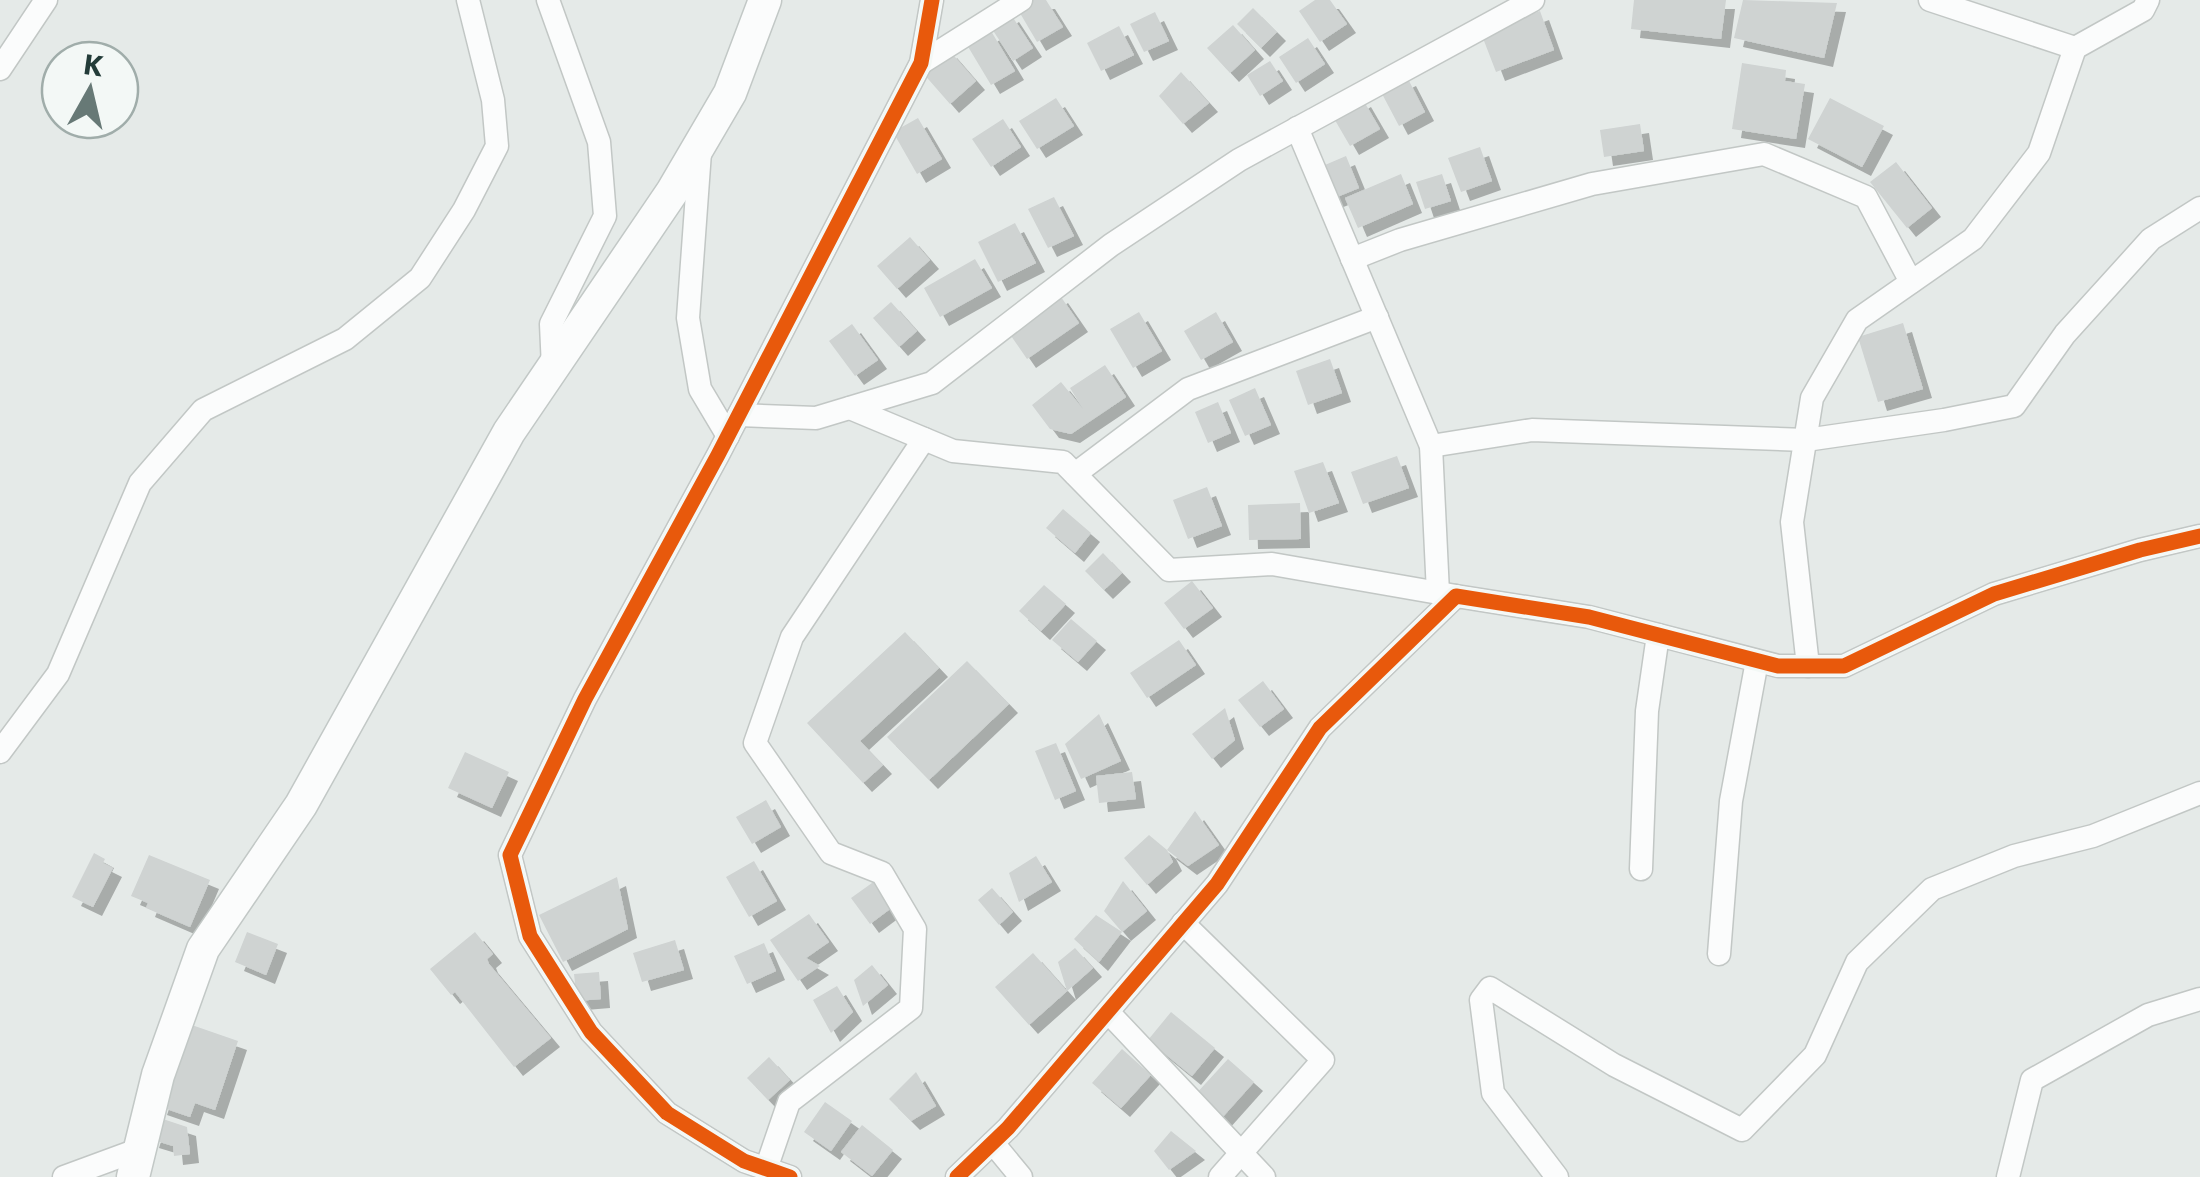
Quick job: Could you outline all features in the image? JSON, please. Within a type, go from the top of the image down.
[{"type":"street","points":[[0,69],[46,0]]},
{"type":"street","points":[[0,752],[58,674],[140,483],[203,410],[344,340],[420,278],[464,210],[497,146],[493,100],[468,0]]},
{"type":"street","points":[[548,0],[599,142],[605,216],[550,324],[554,368]]},
{"type":"street","points":[[64,1177],[137,1163],[158,1075],[202,950],[301,805],[510,432],[672,192],[730,93],[765,0]]},
{"type":"street","points":[[790,1177],[744,1161],[668,1113],[591,1032],[530,936],[510,855],[585,698],[733,426],[921,62],[932,0]]},
{"type":"street","points":[[921,62],[1022,0]]},
{"type":"street","points":[[733,426],[816,418],[932,383],[1111,245],[1239,160],[1533,0]]},
{"type":"street","points":[[1930,0],[2075,48]]},
{"type":"street","points":[[1808,666],[1792,522],[1812,398],[1857,320],[1972,239],[2039,153],[2075,48],[2142,10],[2148,0]]},
{"type":"street","points":[[957,1177],[993,1143],[1216,884],[1320,728],[1447,594],[1431,446],[1297,128]]},
{"type":"street","points":[[700,144],[688,318],[700,389],[733,426]]},
{"type":"street","points":[[1352,259],[1400,240],[1592,184],[1764,154],[1866,197],[1911,282]]},
{"type":"street","points":[[1431,446],[1532,430],[1806,440],[2014,406],[2065,334],[2151,240],[2200,208]]},
{"type":"street","points":[[1075,474],[1188,389],[1377,317]]},
{"type":"street","points":[[850,408],[953,451],[1063,462],[1169,570],[1272,564],[1589,617],[1778,666],[1844,666],[1994,594],[2200,536]]},
{"type":"street","points":[[766,1169],[789,1102],[911,1008],[915,929],[907,915],[882,874],[831,853],[756,743],[792,637],[924,439]]},
{"type":"street","points":[[1641,869],[1647,711],[1658,635]]},
{"type":"street","points":[[1719,954],[1731,801],[1757,661]]},
{"type":"street","points":[[1557,1177],[1494,1093],[1481,1000],[1490,988],[1614,1065],[1742,1130],[1815,1055],[1857,962],[1932,890],[2014,856],[2093,836],[2200,794]]},
{"type":"street","points":[[1183,924],[1324,1060],[1220,1177]]},
{"type":"street","points":[[2008,1177],[2032,1080],[2148,1016],[2200,999]]},
{"type":"street","points":[[1108,1012],[1264,1177]]},
{"type":"street","points":[[993,1143],[1020,1177]]},
{"type":"building","points":[[1030,0],[1046,0],[1063,27],[1037,42],[1017,8]]},
{"type":"building","points":[[1315,0],[1330,0],[1347,24],[1320,42],[1299,11]]},
{"type":"building","points":[[1634,0],[1726,0],[1721,39],[1631,29]]},
{"type":"building","points":[[1743,0],[1837,3],[1824,58],[1734,38]]},
{"type":"building","points":[[1253,8],[1277,32],[1261,48],[1237,24]]},
{"type":"building","points":[[1540,11],[1554,50],[1496,72],[1481,33]]},
{"type":"building","points":[[1155,12],[1169,41],[1144,52],[1130,24]]},
{"type":"building","points":[[1010,13],[1033,48],[1013,61],[990,26]]},
{"type":"building","points":[[1233,25],[1255,50],[1230,73],[1207,48]]},
{"type":"building","points":[[1119,26],[1134,55],[1101,71],[1087,43]]},
{"type":"building","points":[[991,31],[1015,71],[991,85],[967,45]]},
{"type":"building","points":[[1308,38],[1325,64],[1296,83],[1279,57]]},
{"type":"building","points":[[948,49],[976,81],[950,104],[922,72]]},
{"type":"building","points":[[1270,61],[1283,81],[1260,96],[1247,75]]},
{"type":"building","points":[[1742,63],[1786,70],[1785,81],[1805,84],[1796,139],[1732,129]]},
{"type":"building","points":[[1181,72],[1209,103],[1183,124],[1159,96]]},
{"type":"building","points":[[1407,77],[1425,112],[1399,126],[1380,90]]},
{"type":"building","points":[[1056,98],[1074,126],[1037,149],[1019,121]]},
{"type":"building","points":[[1362,98],[1380,129],[1350,146],[1332,115]]},
{"type":"building","points":[[1830,98],[1884,126],[1862,167],[1808,139]]},
{"type":"building","points":[[918,118],[942,159],[917,174],[893,132]]},
{"type":"building","points":[[1003,119],[1021,147],[991,167],[972,139]]},
{"type":"building","points":[[1640,124],[1644,151],[1604,157],[1600,130]]},
{"type":"building","points":[[1480,147],[1492,181],[1461,192],[1448,158]]},
{"type":"building","points":[[1346,156],[1359,188],[1332,199],[1318,168]]},
{"type":"building","points":[[1896,162],[1932,208],[1907,228],[1870,182]]},
{"type":"building","points":[[1401,174],[1413,204],[1358,228],[1345,198]]},
{"type":"building","points":[[1442,174],[1451,201],[1425,209],[1416,182]]},
{"type":"building","points":[[1054,197],[1074,236],[1048,248],[1028,209]]},
{"type":"building","points":[[1015,223],[1036,263],[998,282],[978,242]]},
{"type":"building","points":[[910,237],[930,260],[897,289],[877,266]]},
{"type":"building","points":[[975,259],[992,288],[940,317],[924,288]]},
{"type":"building","points":[[1059,294],[1079,323],[1027,359],[1007,330]]},
{"type":"building","points":[[891,302],[917,331],[899,347],[873,318]]},
{"type":"building","points":[[1139,312],[1162,351],[1133,368],[1110,329]]},
{"type":"building","points":[[1216,312],[1233,342],[1201,360],[1184,331]]},
{"type":"building","points":[[1903,323],[1923,389],[1878,402],[1858,337]]},
{"type":"building","points":[[852,324],[878,360],[855,376],[829,341]]},
{"type":"building","points":[[1330,359],[1342,393],[1308,405],[1296,371]]},
{"type":"building","points":[[1105,365],[1126,397],[1071,434],[1050,429],[1032,405],[1061,382],[1083,409],[1070,388]]},
{"type":"building","points":[[1255,388],[1271,425],[1245,436],[1229,400]]},
{"type":"building","points":[[1218,402],[1231,433],[1208,443],[1195,412]]},
{"type":"building","points":[[1397,456],[1409,488],[1363,504],[1351,472]]},
{"type":"building","points":[[1323,462],[1339,503],[1309,513],[1294,471]]},
{"type":"building","points":[[1207,487],[1222,526],[1188,539],[1173,500]]},
{"type":"building","points":[[1300,503],[1301,539],[1249,540],[1248,505]]},
{"type":"building","points":[[1063,509],[1091,533],[1075,553],[1046,528]]},
{"type":"building","points":[[1103,553],[1122,573],[1104,590],[1085,571]]},
{"type":"building","points":[[1192,581],[1213,608],[1184,629],[1164,603]]},
{"type":"building","points":[[1044,585],[1066,604],[1041,631],[1019,611]]},
{"type":"building","points":[[1071,619],[1097,641],[1078,662],[1052,640]]},
{"type":"building","points":[[905,632],[939,668],[860,741],[883,765],[863,783],[807,723]]},
{"type":"building","points":[[1179,640],[1196,665],[1147,698],[1130,673]]},
{"type":"building","points":[[967,661],[1009,704],[929,780],[887,737]]},
{"type":"building","points":[[1263,681],[1284,709],[1260,727],[1238,700]]},
{"type":"building","points":[[1225,708],[1235,740],[1212,759],[1192,734]]},
{"type":"building","points":[[1099,714],[1121,761],[1081,779],[1065,744]]},
{"type":"building","points":[[1056,743],[1076,791],[1055,800],[1035,751]]},
{"type":"building","points":[[465,752],[509,772],[492,808],[448,788]]},
{"type":"building","points":[[1132,772],[1136,799],[1099,803],[1096,776]]},
{"type":"building","points":[[766,800],[781,827],[752,844],[736,817]]},
{"type":"building","points":[[1195,811],[1219,845],[1188,866],[1167,850]]},
{"type":"building","points":[[1149,835],[1167,850],[1173,862],[1147,885],[1124,858]]},
{"type":"building","points":[[94,853],[113,868],[93,907],[72,897]]},
{"type":"building","points":[[149,855],[210,880],[190,927],[146,908],[148,903],[131,896]]},
{"type":"building","points":[[1036,856],[1052,882],[1019,902],[1009,873]]},
{"type":"building","points":[[754,861],[777,901],[749,917],[726,877]]},
{"type":"building","points":[[617,877],[628,929],[563,962],[539,915]]},
{"type":"building","points":[[879,878],[898,903],[870,924],[851,898]]},
{"type":"building","points":[[1123,881],[1147,911],[1122,932],[1104,911]]},
{"type":"building","points":[[992,888],[1013,912],[999,925],[978,900]]},
{"type":"building","points":[[809,914],[829,942],[806,958],[820,966],[798,981],[770,940]]},
{"type":"building","points":[[1096,915],[1122,932],[1099,962],[1074,939]]},
{"type":"building","points":[[247,932],[278,944],[266,975],[235,962]]},
{"type":"building","points":[[475,932],[493,954],[487,959],[489,964],[551,1038],[514,1067],[455,992],[451,995],[430,969]]},
{"type":"building","points":[[675,940],[684,970],[642,982],[633,953]]},
{"type":"building","points":[[764,943],[776,971],[747,984],[734,956]]},
{"type":"building","points":[[1075,948],[1093,968],[1029,1025],[995,987],[1033,953],[1067,991],[1058,962]]},
{"type":"building","points":[[872,965],[888,985],[863,1006],[854,980]]},
{"type":"building","points":[[599,972],[601,999],[577,1001],[574,974]]},
{"type":"building","points":[[837,986],[853,1012],[831,1033],[813,1000]]},
{"type":"building","points":[[1171,1012],[1215,1048],[1192,1076],[1148,1040]]},
{"type":"building","points":[[186,1023],[238,1041],[215,1110],[195,1103],[190,1117],[158,1106]]},
{"type":"building","points":[[1122,1049],[1151,1075],[1121,1108],[1092,1083]]},
{"type":"building","points":[[769,1057],[790,1080],[768,1100],[747,1078]]},
{"type":"building","points":[[1228,1059],[1254,1082],[1220,1120],[1194,1096]]},
{"type":"building","points":[[916,1072],[936,1106],[911,1121],[889,1099]]},
{"type":"building","points":[[825,1102],[852,1121],[831,1151],[804,1132]]},
{"type":"building","points":[[157,1117],[187,1127],[190,1154],[174,1156],[173,1146],[150,1139]]},
{"type":"building","points":[[862,1125],[893,1150],[872,1176],[841,1152]]},
{"type":"building","points":[[1171,1131],[1196,1151],[1169,1170],[1154,1151]]},
{"type":"cycle path","points":[[790,1177],[744,1161],[667,1113],[591,1032],[530,936],[510,855],[585,699],[718,455],[921,63],[932,0]]},
{"type":"cycle path","points":[[957,1177],[1008,1128],[1217,884],[1320,728],[1456,596],[1589,617],[1778,666],[1844,666],[1994,594],[2200,536]]}]
